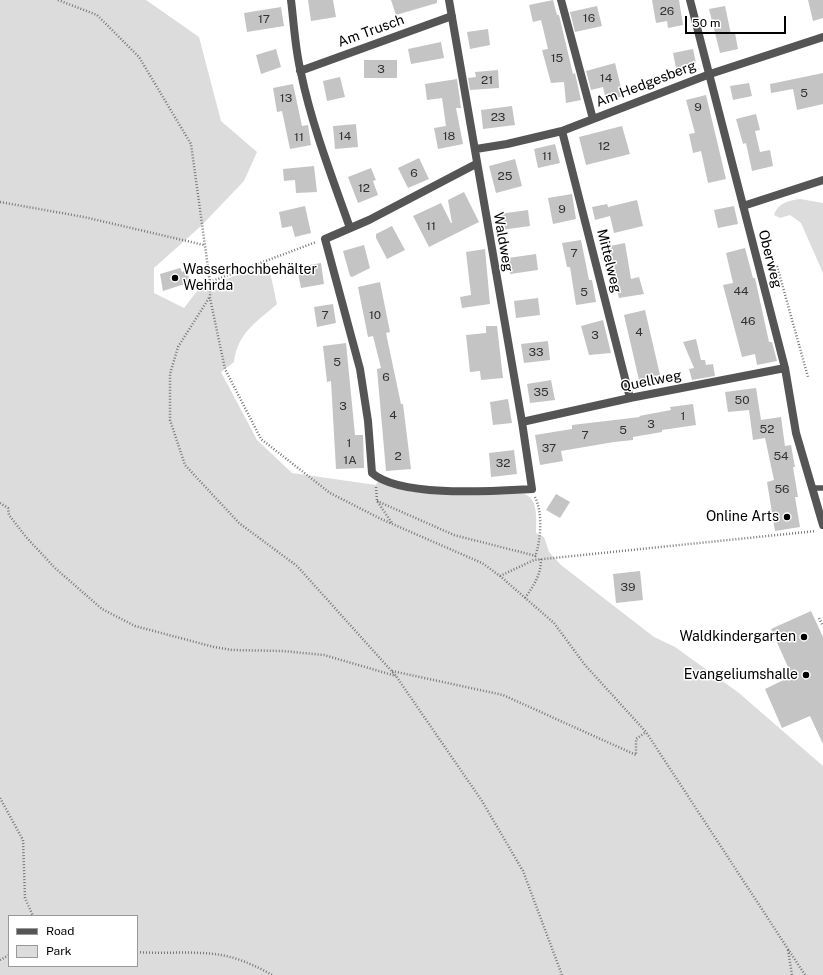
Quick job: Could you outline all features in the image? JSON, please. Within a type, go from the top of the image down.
[{"type":"street","points":[[291,0],[300,71],[324,157],[350,228]]},
{"type":"street","name":"Waldweg","points":[[449,0],[461,76],[476,149],[476,164],[522,422],[532,489]]},
{"type":"street","points":[[561,0],[593,119]]},
{"type":"street","name":"Oberweg","points":[[690,0],[785,368],[796,433],[823,525]]},
{"type":"street","name":"Am Trusch","points":[[300,71],[452,16]]},
{"type":"street","name":"Am Hedgesberg","points":[[476,149],[507,144],[562,131],[710,74],[823,37]]},
{"type":"street","name":"Mittelweg","points":[[562,131],[630,398]]},
{"type":"street","points":[[476,164],[350,228],[325,239],[360,369],[368,421],[372,473],[378,478],[414,488],[474,492],[532,489]]},
{"type":"street","points":[[743,206],[823,180]]},
{"type":"street","name":"Quellweg","points":[[522,422],[630,398],[785,368]]},
{"type":"lane","points":[[812,488],[823,488]]},
{"type":"path","points":[[58,0],[97,15],[139,57],[191,144],[210,282],[210,298],[225,369],[261,439],[330,493],[392,523],[482,563],[500,576],[554,623],[585,665],[646,732],[805,975]]},
{"type":"path","points":[[0,202],[84,217],[204,245]]},
{"type":"path","points":[[210,282],[325,239]]},
{"type":"path","points":[[778,266],[808,377]]},
{"type":"path","points":[[210,298],[178,347],[170,374],[170,420],[185,465],[239,523],[297,566],[396,676],[482,801],[524,870],[562,975]]},
{"type":"path","points":[[532,489],[538,502],[540,516],[539,544],[534,560]]},
{"type":"path","points":[[392,523],[377,501],[454,536],[536,556]]},
{"type":"path","points":[[0,504],[8,508],[9,514],[26,537],[55,568],[102,609],[135,626],[214,647],[232,650],[283,651],[324,655],[396,676]]},
{"type":"path","points":[[500,576],[534,560],[541,559],[823,530]]},
{"type":"path","points":[[525,598],[538,578],[541,568],[541,559]]},
{"type":"path","points":[[819,618],[823,626]]},
{"type":"path","points":[[392,671],[503,694],[636,755],[636,739],[646,732]]},
{"type":"path","points":[[0,798],[23,840],[25,898],[33,915]]},
{"type":"path","points":[[788,948],[792,975]]},
{"type":"path","points":[[138,952],[220,954],[260,968],[272,975]]},
{"type":"green space","points":[[0,0],[146,0],[199,37],[221,121],[257,152],[244,181],[201,226],[154,268],[154,293],[184,308],[204,282],[209,286],[268,263],[277,304],[255,323],[244,335],[239,343],[234,362],[221,372],[257,440],[292,473],[376,485],[378,481],[412,492],[524,494],[532,500],[536,510],[536,533],[544,537],[549,552],[561,565],[654,637],[675,647],[739,693],[823,766],[823,975],[0,975]]},
{"type":"green space","points":[[800,199],[823,203],[823,273],[801,223],[790,215],[780,218],[774,215],[778,208],[784,203]]},
{"type":"building","points":[[308,0],[333,0],[336,17],[311,21]]},
{"type":"building","points":[[391,0],[437,0],[437,3],[396,15]]},
{"type":"building","points":[[553,0],[557,15],[559,15],[573,74],[575,73],[581,100],[566,103],[564,82],[551,83],[542,50],[548,49],[541,20],[533,22],[529,5]]},
{"type":"building","points":[[652,0],[679,0],[683,25],[668,28],[667,21],[656,23]]},
{"type":"building","points":[[808,0],[823,0],[823,18],[813,21]]},
{"type":"building","points":[[597,6],[602,26],[575,32],[570,12]]},
{"type":"building","points":[[725,6],[731,34],[735,33],[738,49],[720,53],[709,9]]},
{"type":"building","points":[[281,7],[284,26],[247,32],[244,13]]},
{"type":"building","points":[[488,29],[490,45],[470,49],[467,32]]},
{"type":"building","points":[[441,42],[444,58],[411,64],[408,49]]},
{"type":"building","points":[[276,49],[281,67],[261,74],[256,55]]},
{"type":"building","points":[[693,49],[696,63],[676,68],[673,53]]},
{"type":"building","points":[[364,60],[397,60],[397,78],[364,78]]},
{"type":"building","points":[[615,63],[623,96],[606,100],[603,87],[591,90],[586,71]]},
{"type":"building","points":[[498,70],[499,88],[470,90],[468,78],[476,77],[475,72]]},
{"type":"building","points":[[823,73],[823,104],[797,110],[793,89],[771,93],[770,84]]},
{"type":"building","points":[[340,77],[345,97],[327,101],[323,81]]},
{"type":"building","points":[[457,79],[461,108],[456,108],[463,144],[438,149],[434,128],[446,126],[442,98],[427,100],[425,84]]},
{"type":"building","points":[[749,83],[752,96],[733,100],[730,86]]},
{"type":"building","points":[[293,84],[302,126],[308,125],[311,145],[290,149],[282,111],[277,112],[273,88]]},
{"type":"building","points":[[706,95],[726,179],[708,183],[701,151],[693,153],[689,134],[695,133],[686,100]]},
{"type":"building","points":[[512,106],[515,125],[483,129],[481,110]]},
{"type":"building","points":[[756,114],[760,130],[755,131],[760,152],[770,150],[773,166],[752,171],[746,143],[743,144],[736,119]]},
{"type":"building","points":[[356,124],[358,147],[335,149],[333,126]]},
{"type":"building","points":[[622,126],[630,154],[586,165],[579,137]]},
{"type":"building","points":[[555,144],[560,163],[538,168],[534,149]]},
{"type":"building","points":[[419,158],[429,179],[408,188],[398,168]]},
{"type":"building","points":[[515,159],[522,186],[496,193],[489,166]]},
{"type":"building","points":[[314,166],[317,192],[296,193],[295,180],[284,181],[283,169]]},
{"type":"building","points":[[371,168],[376,180],[373,181],[378,195],[358,203],[348,177]]},
{"type":"building","points":[[464,192],[479,222],[429,247],[413,216],[441,203],[452,223],[448,200]]},
{"type":"building","points":[[572,194],[576,219],[553,224],[548,198]]},
{"type":"building","points":[[637,200],[643,226],[614,233],[610,216],[595,220],[592,207],[607,204],[608,207]]},
{"type":"building","points":[[305,206],[311,233],[295,237],[292,226],[282,228],[279,212]]},
{"type":"building","points":[[734,206],[738,224],[718,228],[714,210]]},
{"type":"building","points":[[528,210],[530,226],[501,230],[499,214]]},
{"type":"building","points":[[392,226],[405,250],[387,259],[376,238],[376,234]]},
{"type":"building","points":[[581,240],[589,280],[592,280],[596,302],[576,305],[570,267],[567,267],[562,243]]},
{"type":"building","points":[[625,243],[631,279],[639,277],[644,294],[619,298],[611,267],[609,267],[605,247]]},
{"type":"building","points":[[364,245],[370,268],[352,277],[350,276],[343,251]]},
{"type":"building","points":[[745,248],[753,278],[755,278],[769,342],[772,342],[777,361],[757,365],[755,354],[742,357],[723,285],[733,283],[726,253]]},
{"type":"building","points":[[485,249],[490,304],[462,308],[460,297],[471,295],[466,252]]},
{"type":"building","points":[[536,254],[538,270],[510,274],[508,258]]},
{"type":"building","points":[[321,263],[324,284],[301,288],[297,267]]},
{"type":"building","name":"Wasserhochbehälter Wehrda","points":[[180,268],[182,272],[186,270],[191,282],[163,291],[160,274]]},
{"type":"building","points":[[380,282],[390,332],[386,333],[401,404],[403,404],[411,469],[386,471],[377,369],[381,368],[373,336],[368,337],[358,287]]},
{"type":"building","points":[[538,298],[540,315],[516,318],[514,301]]},
{"type":"building","points":[[333,304],[336,323],[317,327],[314,307]]},
{"type":"building","points":[[645,310],[660,375],[639,380],[624,315]]},
{"type":"building","points":[[603,320],[611,353],[589,355],[581,326]]},
{"type":"building","points":[[486,326],[497,326],[503,378],[481,380],[480,371],[470,372],[466,335],[486,333]]},
{"type":"building","points":[[696,339],[701,360],[705,360],[706,365],[713,364],[715,376],[692,380],[689,369],[694,368],[683,342]]},
{"type":"building","points":[[548,341],[550,360],[524,363],[521,344]]},
{"type":"building","points":[[346,343],[355,435],[363,435],[364,468],[336,469],[331,381],[327,382],[323,346]]},
{"type":"building","points":[[551,380],[555,400],[530,403],[527,384]]},
{"type":"building","points":[[756,388],[761,420],[781,417],[785,446],[791,445],[798,497],[795,497],[800,527],[775,531],[767,482],[774,480],[765,438],[753,440],[749,410],[728,412],[725,392]]},
{"type":"building","points":[[508,399],[512,423],[493,425],[490,402]]},
{"type":"building","points":[[693,404],[696,425],[662,430],[662,432],[633,437],[633,440],[561,451],[563,461],[540,465],[535,435],[572,429],[572,425],[640,417],[639,416],[671,410],[670,407]]},
{"type":"building","points":[[514,450],[517,474],[491,477],[489,453]]},
{"type":"building","points":[[556,494],[570,502],[560,518],[546,510]]},
{"type":"building","points":[[640,571],[643,600],[616,603],[613,574]]},
{"type":"building","name":"Evangeliumshalle","points":[[811,611],[823,637],[823,744],[810,716],[782,728],[765,689],[792,676],[771,629]]},
{"type":"place","name":"Wasserhochbehälter Wehrda","points":[[175,278]]},
{"type":"place","name":"Online Arts","points":[[787,517]]},
{"type":"place","name":"Waldkindergarten","points":[[804,637]]},
{"type":"place","name":"Evangeliumshalle","points":[[806,675]]}]
